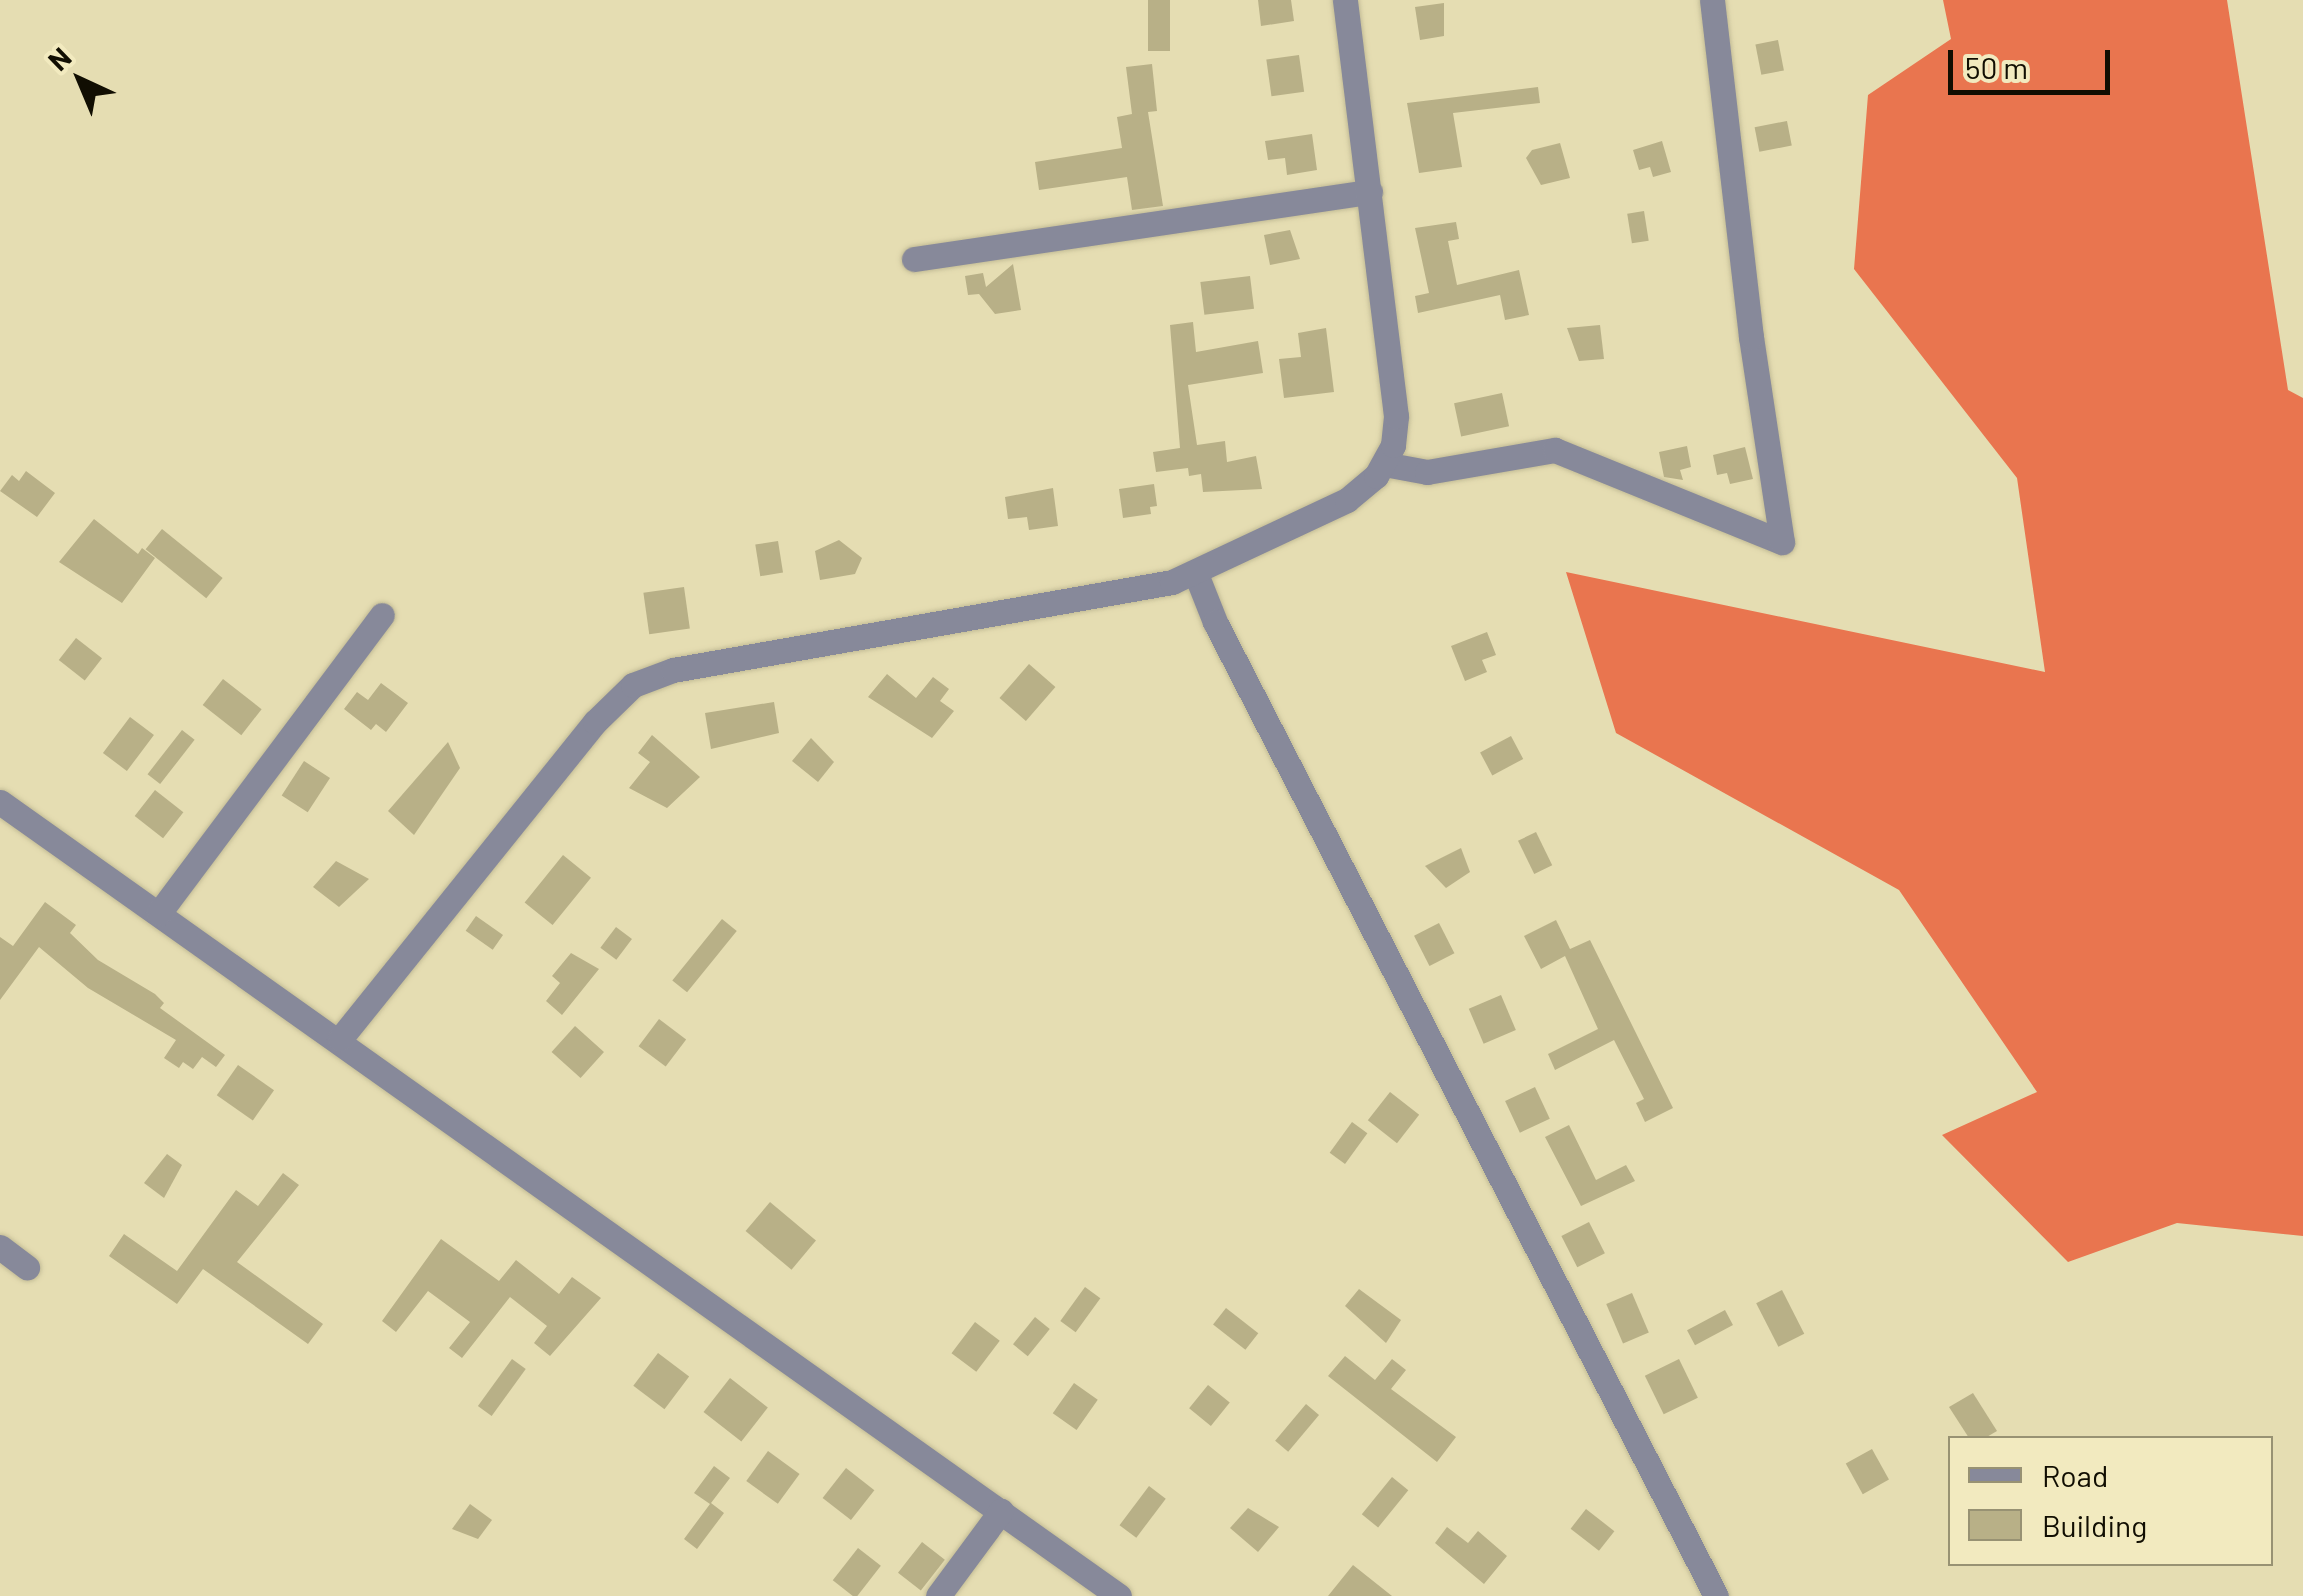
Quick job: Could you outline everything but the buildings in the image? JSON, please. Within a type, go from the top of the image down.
[{"type":"street","points":[[340,1039],[595,722],[633,685],[673,670],[1196,574],[1347,500],[1384,464],[1396,416],[1345,0]]},
{"type":"street","points":[[1384,464],[1427,472],[1556,450],[1782,542],[1712,0]]},
{"type":"street","points":[[914,260],[1370,192]]},
{"type":"street","points":[[1196,574],[1215,622],[1716,1596]]},
{"type":"street","points":[[158,913],[382,615]]},
{"type":"street","points":[[0,802],[340,1039],[1119,1596]]},
{"type":"street","points":[[0,1248],[27,1267]]},
{"type":"street","points":[[938,1596],[1000,1511]]},
{"type":"shaded area","points":[[1943,0],[2227,0],[2288,390],[2303,398],[2303,1236],[2177,1223],[2068,1262],[1942,1135],[2037,1092],[1899,890],[1616,733],[1566,572],[2045,672],[2017,478],[1854,269],[1868,95],[1951,39]]}]
